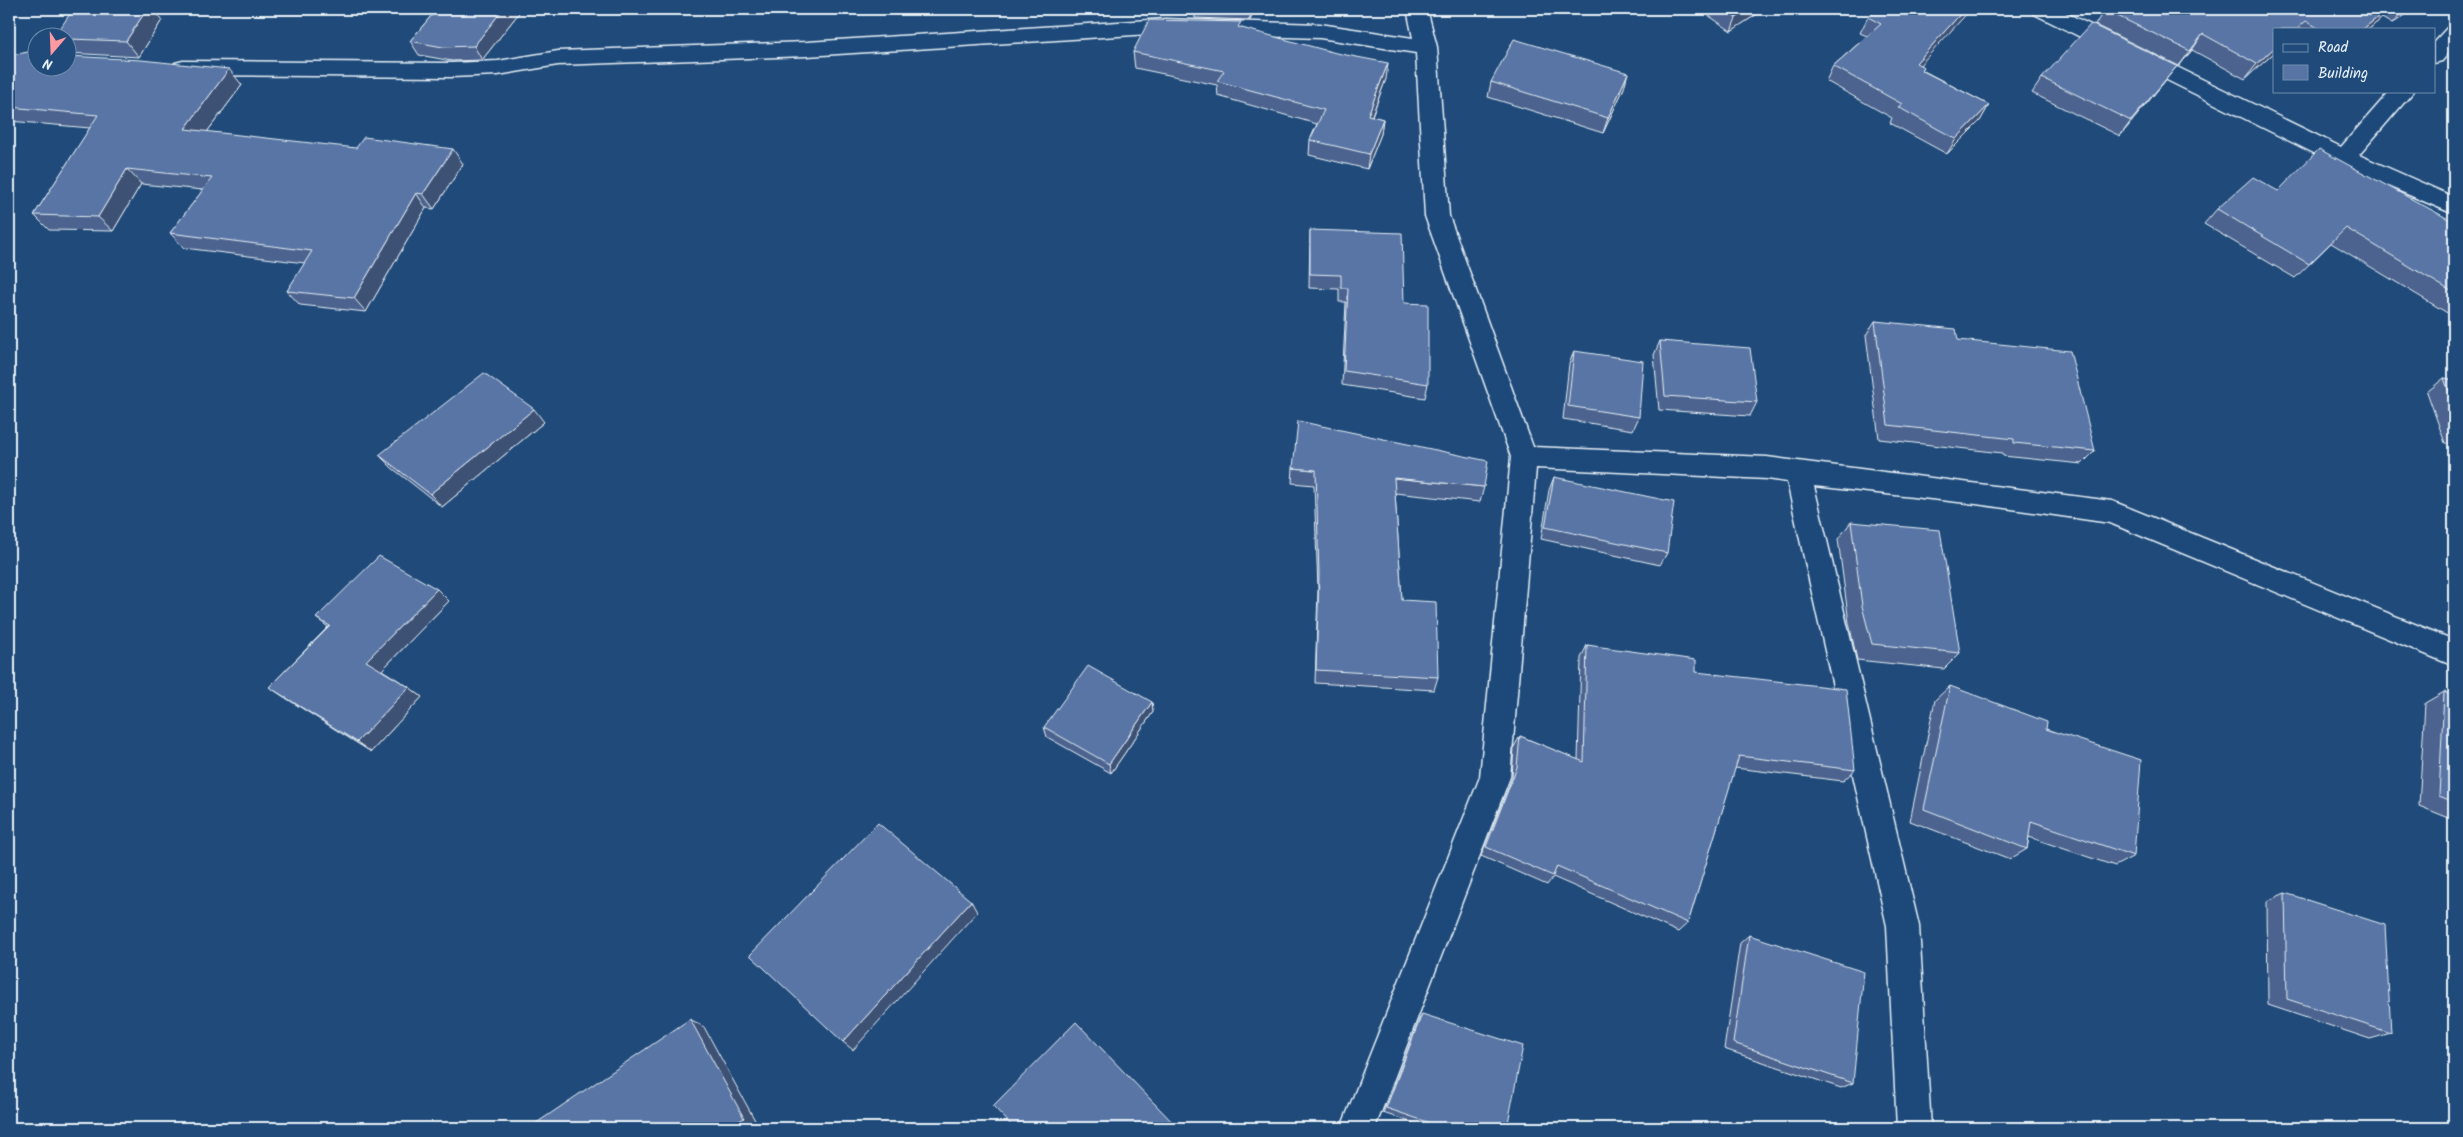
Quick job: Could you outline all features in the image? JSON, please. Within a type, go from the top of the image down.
[{"type":"street","points":[[1358,1128],[1495,777],[1524,456],[1438,216],[1426,47],[1417,9]]},
{"type":"street","points":[[2041,9],[2344,158],[2454,206]]},
{"type":"street","points":[[161,66],[451,70],[498,68],[558,58],[807,49],[1166,26],[1320,31],[1426,47]]},
{"type":"street","points":[[2436,54],[2454,33]]},
{"type":"street","points":[[2344,158],[2402,92]]},
{"type":"street","points":[[1524,456],[1767,468],[1798,474],[1976,492],[2112,512],[2454,653]]},
{"type":"street","points":[[1798,474],[1903,926],[1914,1128]]},
{"type":"building","points":[[73,9],[147,9],[126,41],[78,39],[78,28],[61,28]]},
{"type":"building","points":[[437,9],[503,9],[474,46],[443,47],[410,41]]},
{"type":"building","points":[[1723,9],[1750,9],[1736,18]]},
{"type":"building","points":[[1876,9],[1965,9],[1916,63],[1924,67],[1921,70],[1989,105],[1956,139],[1898,107],[1902,104],[1833,66],[1881,24],[1868,17]]},
{"type":"building","points":[[2388,9],[2364,28],[2318,28],[2306,21],[2298,28],[2273,28],[2273,49],[2257,64],[2203,34],[2190,51],[2105,10]]},
{"type":"building","points":[[1149,20],[1241,22],[1238,27],[1336,53],[1388,63],[1368,115],[1383,119],[1369,154],[1310,140],[1324,110],[1217,81],[1224,71],[1133,52]]},
{"type":"building","points":[[2091,24],[2177,66],[2131,121],[2042,78]]},
{"type":"building","points":[[1514,39],[1628,73],[1608,118],[1491,82]]},
{"type":"building","points":[[28,52],[28,78],[78,78],[78,57],[141,60],[229,69],[185,129],[356,148],[364,137],[453,149],[423,194],[416,193],[354,298],[287,291],[312,251],[170,233],[212,178],[127,169],[98,217],[34,215],[98,115],[9,107],[9,59],[12,55]]},
{"type":"building","points":[[2319,149],[2454,222],[2454,293],[2346,228],[2309,264],[2217,209],[2253,177],[2278,191]]},
{"type":"building","points":[[1310,230],[1402,233],[1404,303],[1428,304],[1428,384],[1344,371],[1348,288],[1341,288],[1341,275],[1310,274]]},
{"type":"building","points":[[1875,321],[1956,329],[1958,340],[2070,351],[2095,451],[2014,443],[2014,439],[1888,425]]},
{"type":"building","points":[[1660,341],[1750,348],[1757,402],[1665,396]]},
{"type":"building","points":[[1574,351],[1643,361],[1639,417],[1568,406]]},
{"type":"building","points":[[484,373],[534,409],[430,494],[379,455]]},
{"type":"building","points":[[2444,378],[2454,380],[2454,407]]},
{"type":"building","points":[[1298,421],[1488,461],[1484,487],[1394,478],[1402,600],[1436,602],[1438,677],[1316,670],[1319,575],[1316,470],[1293,468]]},
{"type":"building","points":[[1554,477],[1674,502],[1667,553],[1545,527]]},
{"type":"building","points":[[1851,522],[1940,530],[1960,653],[1872,644],[1862,606]]},
{"type":"building","points":[[379,556],[437,589],[366,661],[409,687],[357,742],[269,687],[330,626],[316,618]]},
{"type":"building","points":[[1587,645],[1696,660],[1696,672],[1846,689],[1855,770],[1739,756],[1688,923],[1557,866],[1553,876],[1486,847],[1517,767],[1520,736],[1584,762]]},
{"type":"building","points":[[1088,666],[1152,702],[1109,764],[1044,727]]},
{"type":"building","points":[[1950,686],[2047,722],[2046,729],[2141,760],[2134,856],[2031,821],[2027,849],[1924,809]]},
{"type":"building","points":[[2444,692],[2454,696],[2454,802],[2439,796]]},
{"type":"building","points":[[878,823],[971,901],[843,1042],[750,955]]},
{"type":"building","points":[[2285,893],[2385,925],[2391,1033],[2287,999]]},
{"type":"building","points":[[1749,935],[1864,972],[1853,1083],[1733,1043]]},
{"type":"building","points":[[1422,1014],[1523,1046],[1507,1128],[1445,1128],[1386,1108]]},
{"type":"building","points":[[690,1019],[744,1118],[729,1128],[529,1128]]},
{"type":"building","points":[[1076,1022],[1178,1128],[1014,1128],[993,1106]]}]
